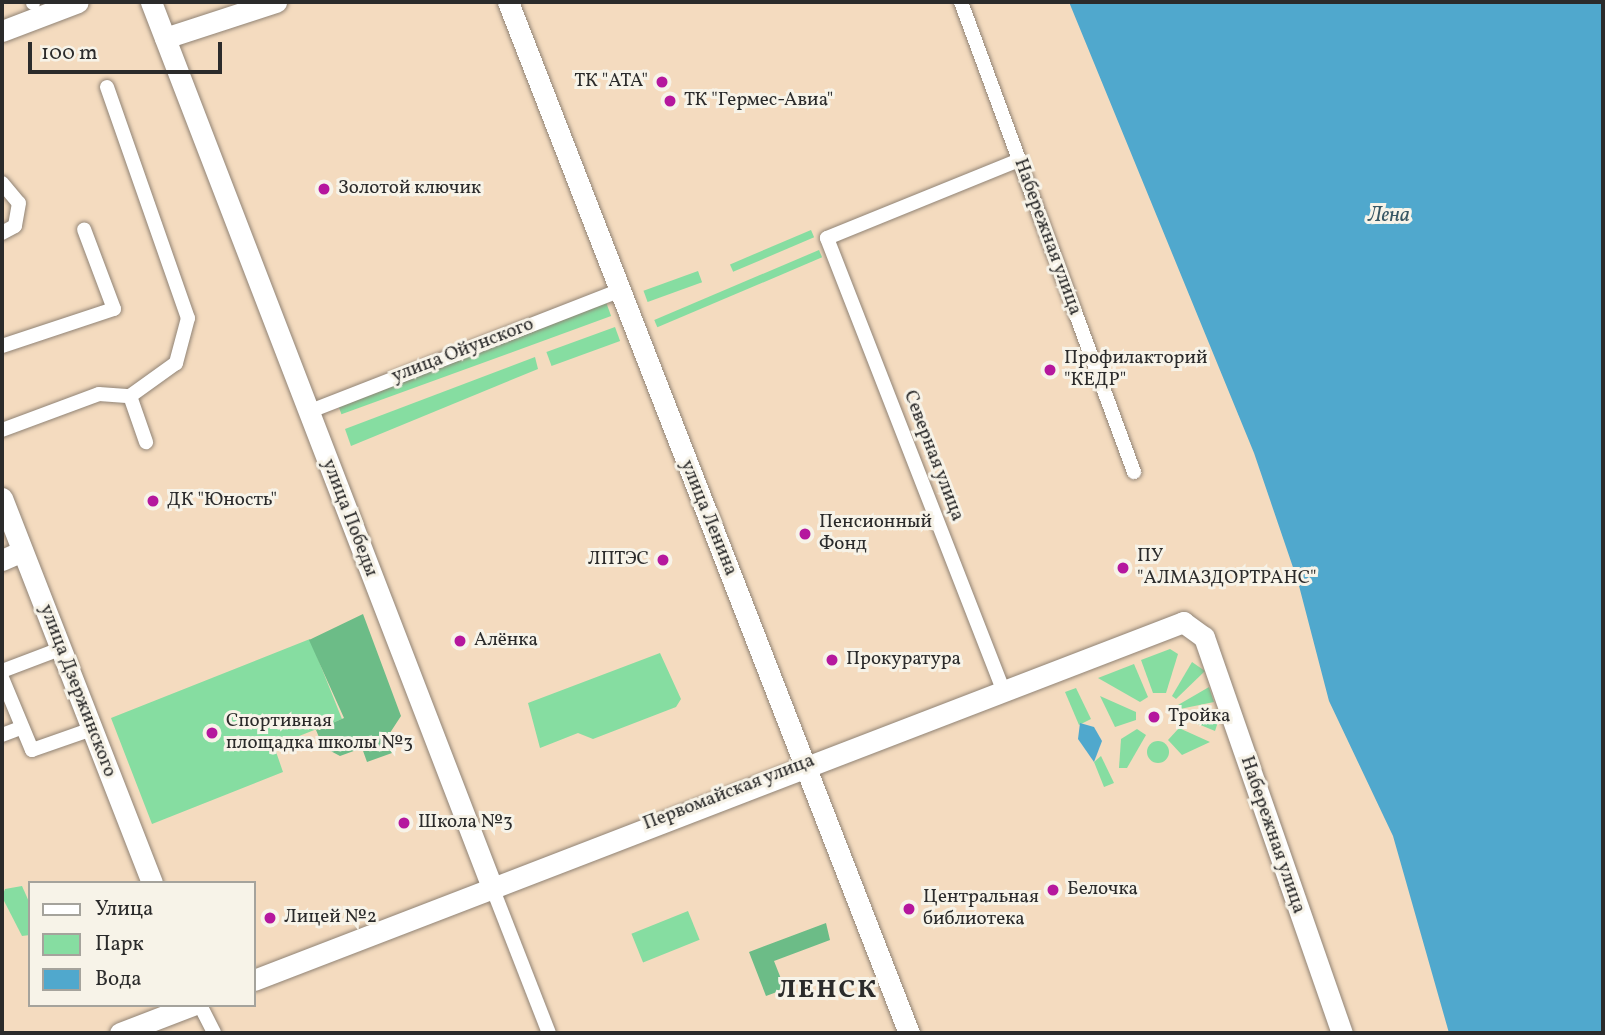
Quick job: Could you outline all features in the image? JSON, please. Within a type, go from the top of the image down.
[{"type":"main road","points":[[2,30],[78,2]]},
{"type":"main road","name":"улица Победы","points":[[151,2],[492,887]]},
{"type":"main road","points":[[165,38],[276,2]]},
{"type":"main road","name":"улица Ленина","points":[[508,2],[909,1033]]},
{"type":"main road","name":"улица Дзержинского","points":[[2,498],[13,540],[61,649],[151,881]]},
{"type":"main road","points":[[2,559],[13,540]]},
{"type":"main road","name":"Первомайская улица","points":[[256,980],[1002,687],[1183,622],[1205,637]]},
{"type":"main road","name":"Набережная улица","points":[[1205,637],[1342,1033]]},
{"type":"main road","points":[[120,1033],[188,1007]]},
{"type":"street","name":"Набережная улица","points":[[961,2],[1014,137],[1017,161],[1134,472]]},
{"type":"street","points":[[2,430],[99,394],[130,396],[176,363],[188,318],[107,87]]},
{"type":"street","name":"Северная улица","points":[[1002,687],[827,239],[1017,161]]},
{"type":"street","points":[[2,183],[19,203],[15,226],[2,233]]},
{"type":"street","points":[[2,346],[114,309],[83,229]]},
{"type":"street","name":"улица Ойунского","points":[[308,412],[619,291]]},
{"type":"street","points":[[130,396],[146,442]]},
{"type":"street","points":[[2,671],[61,649]]},
{"type":"street","points":[[2,678],[20,728],[33,750],[92,729]]},
{"type":"street","points":[[2,735],[20,728]]},
{"type":"street","name":"улица Победы","points":[[492,887],[549,1033]]},
{"type":"street","points":[[201,1007],[214,1033]]},
{"type":"green space","points":[[811,230],[814,237],[733,272],[730,264]]},
{"type":"green space","points":[[819,250],[822,257],[657,327],[654,320]]},
{"type":"green space","points":[[698,271],[702,282],[648,302],[643,291]]},
{"type":"green space","points":[[606,302],[611,316],[341,414],[336,400]]},
{"type":"green space","points":[[615,327],[620,341],[552,366],[546,352]]},
{"type":"green space","points":[[535,357],[538,369],[351,446],[345,429]]},
{"type":"green space","points":[[363,614],[401,716],[386,739],[392,753],[367,762],[362,748],[340,756],[323,747],[316,730],[344,718],[309,640]]},
{"type":"green space","name":"Спортивная площадка школы №3","points":[[310,639],[342,719],[274,746],[283,772],[152,824],[111,718]]},
{"type":"green space","points":[[1170,649],[1178,654],[1166,693],[1153,693],[1141,660]]},
{"type":"green space","points":[[660,653],[681,699],[676,707],[593,739],[578,733],[540,748],[528,703]]},
{"type":"green space","points":[[1192,662],[1205,671],[1176,699],[1172,696]]},
{"type":"green space","points":[[1134,664],[1148,697],[1140,702],[1098,678]]},
{"type":"green space","points":[[1209,687],[1214,702],[1180,709],[1178,705]]},
{"type":"green space","points":[[1076,688],[1091,719],[1079,725],[1065,692]]},
{"type":"green space","points":[[1100,696],[1136,712],[1136,720],[1115,727]]},
{"type":"green space","points":[[1181,717],[1219,719],[1215,731]]},
{"type":"green space","points":[[1179,728],[1210,742],[1182,755],[1168,740]]},
{"type":"green space","points":[[1137,729],[1146,735],[1127,768],[1119,768],[1121,739]]},
{"type":"green space","points":[[1158,741],[1166,744],[1169,752],[1166,760],[1158,763],[1150,760],[1147,752],[1150,744]]},
{"type":"green space","points":[[1101,756],[1114,783],[1104,787],[1094,762]]},
{"type":"green space","points":[[22,886],[28,900],[28,935],[22,936],[2,897],[5,889]]},
{"type":"green space","points":[[688,911],[700,940],[643,963],[631,934]]},
{"type":"green space","points":[[826,923],[830,940],[774,961],[785,989],[766,996],[749,952]]},
{"type":"water","name":"Лена","points":[[1069,2],[1603,2],[1603,1033],[1449,1033],[1393,836],[1329,701],[1298,582],[1254,453]]},
{"type":"water","points":[[1080,723],[1094,727],[1102,741],[1094,762],[1078,739]]},
{"type":"place","name":"ТК \"АТА\"","points":[[662,82]]},
{"type":"place","name":"ТК \"Гермес-Авиа\"","points":[[670,101]]},
{"type":"place","name":"Золотой ключик","points":[[324,189]]},
{"type":"place","name":"Профилакторий \"КЕДР\"","points":[[1050,370]]},
{"type":"place","name":"ДК \"Юность\"","points":[[153,501]]},
{"type":"place","name":"Пенсионный Фонд","points":[[805,534]]},
{"type":"place","name":"ЛПТЭС","points":[[663,560]]},
{"type":"place","name":"ПУ \"АЛМАЗДОРТРАНС\"","points":[[1123,568]]},
{"type":"place","name":"Алёнка","points":[[460,641]]},
{"type":"place","name":"Прокуратура","points":[[832,660]]},
{"type":"place","name":"Тройка","points":[[1154,717]]},
{"type":"place","name":"Спортивная площадка школы №3","points":[[212,733]]},
{"type":"place","name":"Школа №3","points":[[404,823]]},
{"type":"place","name":"Белочка","points":[[1053,890]]},
{"type":"place","name":"Центральная библиотека","points":[[909,909]]},
{"type":"place","name":"Лицей №2","points":[[270,918]]},
{"type":"district","name":"ЛЕНСК","points":[[828,991]]}]
